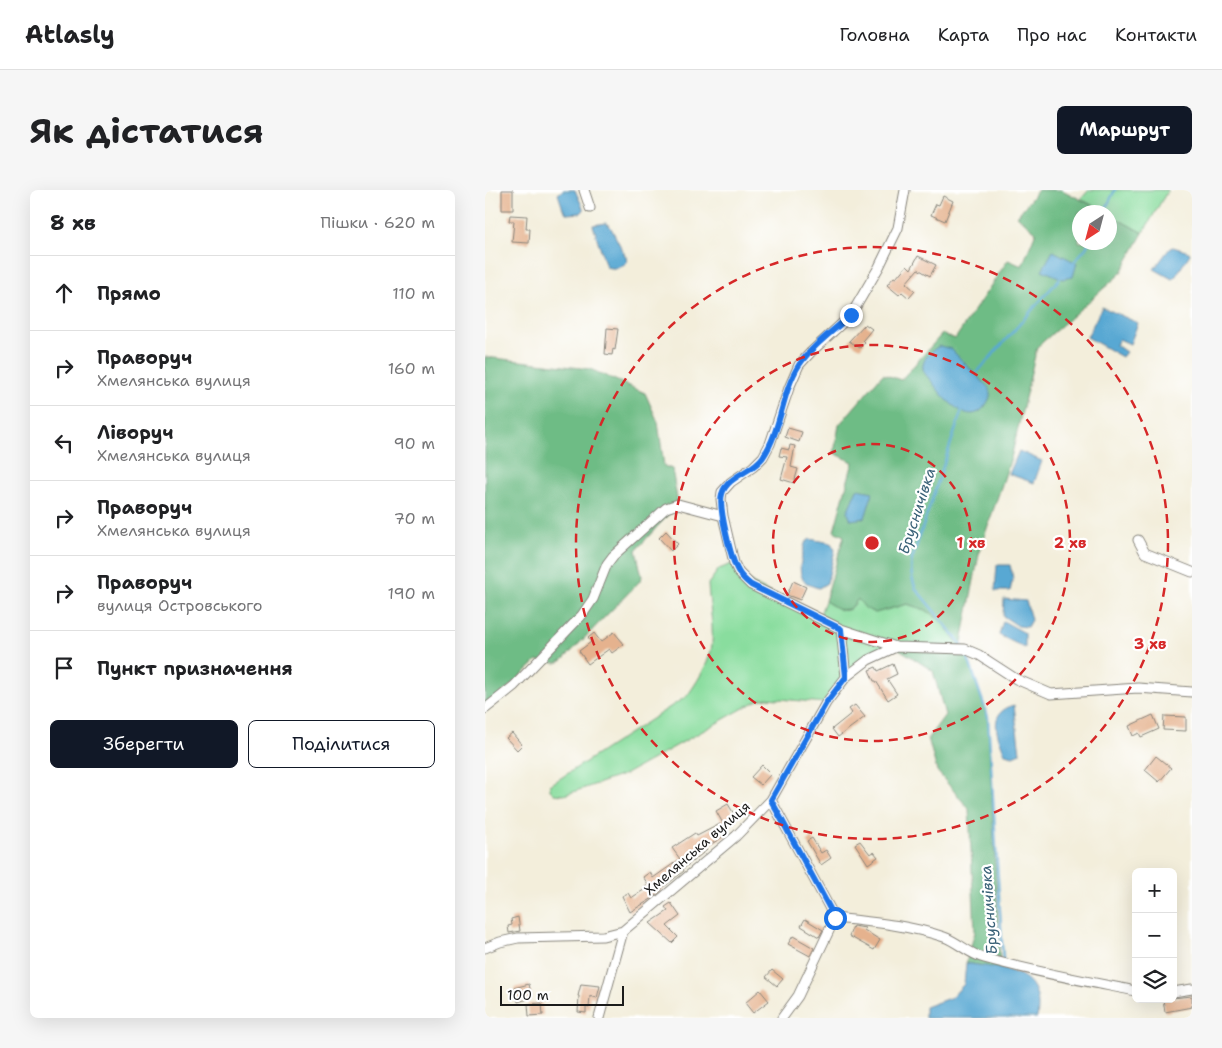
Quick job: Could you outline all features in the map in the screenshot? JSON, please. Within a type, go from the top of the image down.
[{"type":"street","points":[[584,190],[590,208]]},
{"type":"street","points":[[905,190],[898,228],[879,267],[851,315],[799,365],[767,451],[753,467],[731,482],[722,492],[723,516],[734,563],[739,573],[751,585],[841,629],[896,648],[965,649],[979,654],[1016,680],[1051,694],[1138,688],[1192,692]]},
{"type":"street","points":[[485,709],[514,686],[582,614],[593,599],[607,564],[613,556],[666,508],[678,504],[723,516]]},
{"type":"street","points":[[1138,540],[1145,553],[1192,572]]},
{"type":"street","points":[[841,629],[846,677]]},
{"type":"street","name":"Хмелянська вулиця","points":[[485,948],[518,938],[603,936],[623,931],[736,836],[771,800],[826,703],[846,677],[868,660],[896,648]]},
{"type":"street","points":[[771,800],[835,918]]},
{"type":"street","points":[[835,918],[898,926],[933,934],[952,940],[981,957],[1053,975],[1132,990]]},
{"type":"street","points":[[782,1018],[798,996],[835,918]]},
{"type":"street","points":[[599,1018],[623,931]]},
{"type":"street","points":[[1177,991],[1192,989]]},
{"type":"green space","points":[[1038,190],[1062,190],[1091,205],[1072,205],[1072,250],[1117,250],[1117,219],[1143,233],[1120,274],[1037,347],[1011,458],[980,549],[961,647],[940,620],[926,610],[907,604],[875,613],[865,608],[858,599],[850,609],[840,610],[825,601],[844,536],[834,531],[853,462],[834,453],[839,425],[883,374],[901,380],[942,334],[955,339],[1008,260],[1022,266],[1036,232],[1017,216]]},
{"type":"green space","points":[[1089,190],[1168,190],[1143,233],[1117,219],[1117,205],[1092,205],[1081,199]]},
{"type":"green space","points":[[485,357],[590,369],[645,393],[658,422],[664,466],[672,469],[678,504],[636,550],[642,577],[639,582],[563,660],[557,663],[537,661],[485,709]]},
{"type":"green space","points":[[734,563],[744,579],[819,617],[825,601],[839,609],[847,610],[851,608],[858,598],[875,613],[907,604],[926,610],[940,620],[961,647],[896,647],[868,660],[826,703],[767,698],[758,700],[626,774],[564,795],[554,794],[550,790],[550,785],[687,696],[701,675],[711,651],[712,627],[708,584],[719,569]]},
{"type":"green space","points":[[896,647],[965,649],[988,717],[1000,969],[966,963],[975,932],[969,809],[937,771],[928,738],[945,715],[933,671]]},
{"type":"water","points":[[563,190],[575,190],[584,210],[581,213],[567,214],[563,209],[558,194]]},
{"type":"water","points":[[606,223],[610,226],[626,257],[627,262],[617,268],[606,267],[593,225]]},
{"type":"water","points":[[1173,247],[1190,254],[1172,279],[1154,269],[1170,248]]},
{"type":"water","points":[[1053,251],[1077,263],[1073,277],[1063,279],[1042,270]]},
{"type":"water","points":[[1102,307],[1138,323],[1130,344],[1119,339],[1116,345],[1126,352],[1122,357],[1087,337]]},
{"type":"water","points":[[940,346],[951,349],[989,388],[989,400],[979,412],[971,414],[956,408],[942,395],[924,373],[925,359]]},
{"type":"water","points":[[1019,451],[1042,461],[1034,483],[1009,474]]},
{"type":"water","points":[[857,489],[873,492],[865,518],[851,520],[847,512]]},
{"type":"water","points":[[810,539],[831,543],[835,550],[827,583],[819,588],[805,581],[800,571],[805,543]]},
{"type":"water","points":[[997,565],[1010,565],[1013,578],[1010,591],[995,591]]},
{"type":"water","points":[[1004,599],[1026,601],[1031,620],[1027,627],[1018,626],[1003,616]]},
{"type":"water","points":[[1003,621],[1025,633],[1025,648],[999,635]]},
{"type":"water","points":[[1014,705],[1020,753],[1013,756],[1005,754],[996,725],[1000,713]]},
{"type":"water","points":[[966,963],[1007,970],[1028,980],[1034,989],[1038,1001],[1037,1018],[925,1018],[925,1007],[952,997],[964,984]]},
{"type":"building","points":[[502,190],[513,190],[513,210],[502,210]]},
{"type":"building","points":[[943,196],[953,201],[945,221],[931,215],[936,204],[939,205]]},
{"type":"building","points":[[510,215],[527,216],[526,229],[530,229],[529,243],[512,242],[514,221],[509,221]]},
{"type":"building","points":[[918,256],[936,265],[930,276],[918,269],[906,283],[915,291],[909,298],[902,292],[899,295],[887,285],[907,265],[911,269]]},
{"type":"building","points":[[865,324],[872,329],[863,340],[865,342],[860,348],[849,341]]},
{"type":"building","points":[[607,328],[618,329],[615,350],[613,349],[612,355],[605,354]]},
{"type":"building","points":[[788,428],[802,432],[799,442],[785,437]]},
{"type":"building","points":[[790,445],[795,446],[791,467],[798,469],[794,483],[781,479],[787,457],[779,456],[781,448],[789,450]]},
{"type":"building","points":[[666,531],[678,544],[671,551],[659,538]]},
{"type":"building","points":[[793,581],[806,587],[800,600],[787,595]]},
{"type":"building","points":[[614,632],[624,644],[612,653],[609,649],[588,664],[579,651],[591,642],[588,638],[594,633],[601,642]]},
{"type":"building","points":[[893,664],[897,674],[887,679],[897,694],[888,700],[876,681],[874,681],[869,670],[876,667],[878,671]]},
{"type":"building","points":[[855,705],[865,717],[838,737],[832,729],[852,713],[849,709]]},
{"type":"building","points":[[1153,715],[1159,729],[1141,737],[1139,733],[1133,736],[1129,726]]},
{"type":"building","points":[[1164,716],[1186,717],[1186,731],[1163,730]]},
{"type":"building","points":[[512,733],[522,745],[517,750],[506,738]]},
{"type":"building","points":[[1156,756],[1171,768],[1159,782],[1145,770]]},
{"type":"building","points":[[762,765],[771,774],[761,785],[751,777]]},
{"type":"building","points":[[728,804],[737,819],[725,827],[716,811]]},
{"type":"building","points":[[720,824],[726,835],[705,848],[707,850],[683,869],[684,871],[661,889],[653,898],[630,912],[622,896],[628,893],[631,898],[647,888],[645,886],[648,884],[643,877],[650,872],[653,878],[680,859],[672,848],[695,833],[697,836]]},
{"type":"building","points":[[812,838],[821,853],[826,850],[831,858],[821,865],[807,841]]},
{"type":"building","points":[[860,841],[870,854],[874,852],[878,857],[868,864],[855,844]]},
{"type":"building","points":[[671,903],[680,916],[667,926],[678,937],[672,943],[650,923],[668,911],[665,907]]},
{"type":"building","points":[[518,917],[520,931],[509,933],[508,926],[512,925],[511,919]]},
{"type":"building","points":[[805,919],[823,930],[819,937],[801,926]]},
{"type":"building","points":[[853,926],[865,928],[864,930],[880,940],[874,950],[849,936]]},
{"type":"building","points":[[793,936],[814,948],[810,956],[788,944]]},
{"type":"building","points":[[772,970],[783,979],[777,986],[766,977]]},
{"type":"building","points":[[529,984],[532,998],[518,1002],[514,988]]},
{"type":"building","points":[[581,984],[600,986],[597,998],[590,996],[589,1008],[586,1007],[586,1013],[578,1012],[578,996]]},
{"type":"building","points":[[760,990],[769,1001],[753,1013],[745,1003]]},
{"type":"building","points":[[1192,996],[1192,1007],[1165,1012],[1164,1003],[1177,1003],[1177,998]]},
{"type":"building","points":[[542,1003],[543,1015],[529,1016],[528,1004]]},
{"type":"waterway","name":"Брусничівка","points":[[1108,205],[1115,190]]},
{"type":"waterway","name":"Брусничівка","points":[[1073,263],[1084,250]]},
{"type":"waterway","name":"Брусничівка","points":[[974,376],[1061,277]]},
{"type":"waterway","name":"Брусничівка","points":[[962,645],[916,589],[911,567],[912,559],[963,407]]},
{"type":"waterway","name":"Брусничівка","points":[[966,652],[988,717],[1003,960]]},
{"type":"route","points":[[835,918],[771,800],[826,703],[846,677],[841,629],[751,585],[739,573],[734,563],[721,499],[722,492],[726,486],[759,462],[767,451],[799,365],[851,315]]}]
